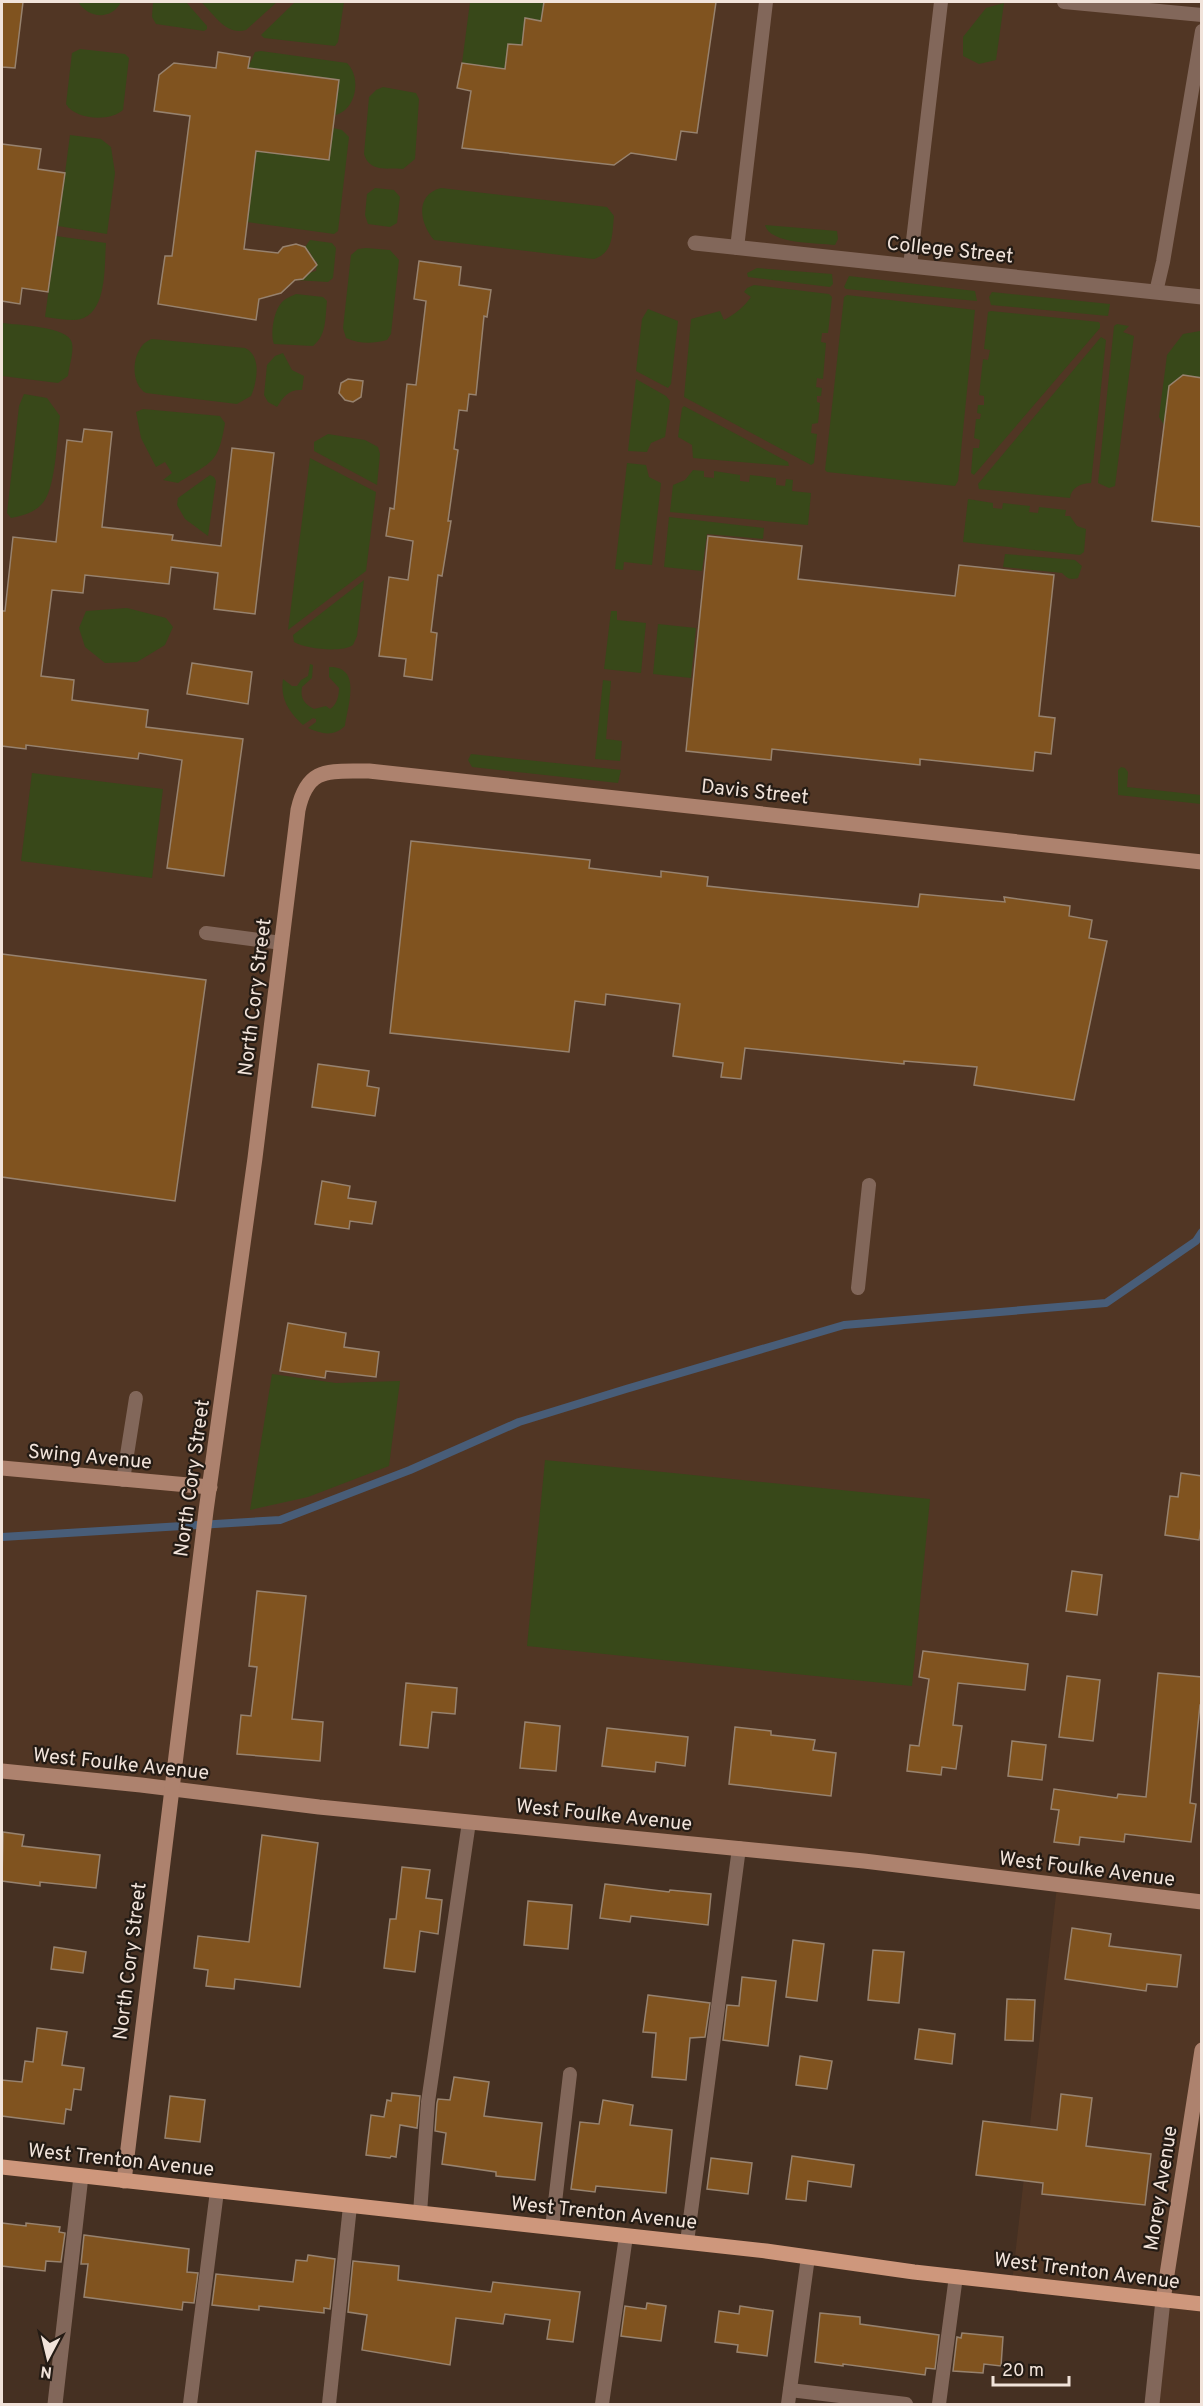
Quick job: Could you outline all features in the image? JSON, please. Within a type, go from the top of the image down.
[{"type":"main road","name":"West Trenton Avenue","points":[[2,2167],[687,2242],[1202,2304]]},
{"type":"street","name":"College Street","points":[[695,243],[1202,297]]},
{"type":"street","name":"Davis Street","points":[[306,783],[330,772],[369,771],[968,834],[1202,862]]},
{"type":"street","name":"North Cory Street","points":[[124,2181],[206,1511],[255,1158],[298,810],[306,783]]},
{"type":"street","name":"Swing Avenue","points":[[2,1468],[210,1487]]},
{"type":"street","name":"West Foulke Avenue","points":[[2,1771],[312,1806],[739,1848],[1202,1902]]},
{"type":"street","name":"Morey Avenue","points":[[1152,2404],[1163,2300],[1202,2050]]},
{"type":"street","points":[[55,2404],[81,2176]]},
{"type":"lane","points":[[737,248],[766,2]]},
{"type":"lane","points":[[910,266],[941,2]]},
{"type":"lane","points":[[1064,2],[1202,15]]},
{"type":"lane","points":[[1156,292],[1202,31]]},
{"type":"lane","points":[[206,933],[282,943]]},
{"type":"lane","points":[[858,1288],[869,1185]]},
{"type":"lane","points":[[123,1480],[136,1398]]},
{"type":"lane","points":[[420,2213],[428,2102],[469,1822]]},
{"type":"lane","points":[[687,2242],[739,1848]]},
{"type":"lane","points":[[552,2228],[570,2074]]},
{"type":"lane","points":[[190,2404],[217,2191]]},
{"type":"lane","points":[[329,2404],[350,2206]]},
{"type":"lane","points":[[602,2404],[626,2236]]},
{"type":"lane","points":[[788,2404],[808,2257]]},
{"type":"lane","points":[[939,2404],[956,2276]]},
{"type":"lane","points":[[790,2390],[906,2404]]},
{"type":"shaded area","points":[[2,2],[1201,2],[1201,2404],[1151,2404],[1163,2300],[1012,2283],[1057,1886],[2,1771]]},
{"type":"green space","points":[[78,2],[121,2],[111,12],[100,15],[93,14]]},
{"type":"green space","points":[[153,2],[186,2],[207,26],[207,29],[204,31],[156,24],[152,17]]},
{"type":"green space","points":[[201,2],[277,2],[246,30],[239,31],[226,27]]},
{"type":"green space","points":[[295,2],[344,2],[338,42],[335,46],[264,38],[261,35]]},
{"type":"green space","points":[[470,2],[544,2],[541,21],[525,18],[522,45],[505,69],[462,63]]},
{"type":"green space","points":[[1004,3],[996,60],[979,64],[963,56],[963,37],[986,8]]},
{"type":"green space","points":[[80,49],[125,54],[129,58],[123,110],[117,114],[93,118],[77,113],[66,104],[72,53]]},
{"type":"green space","points":[[255,52],[347,63],[352,69],[355,85],[348,107],[335,115],[248,68]]},
{"type":"green space","points":[[383,87],[416,93],[419,99],[415,159],[403,169],[385,169],[374,166],[366,160],[364,154],[369,97]]},
{"type":"green space","points":[[333,128],[342,130],[349,137],[338,231],[334,234],[247,222],[256,151]]},
{"type":"green space","points":[[70,135],[101,139],[111,147],[115,173],[107,234],[58,226]]},
{"type":"green space","points":[[375,188],[394,190],[400,197],[397,223],[390,227],[368,224],[365,215],[367,194]]},
{"type":"green space","points":[[441,188],[607,207],[614,216],[611,242],[601,256],[594,259],[434,240],[425,226],[423,203],[432,192]]},
{"type":"green space","points":[[765,225],[837,231],[838,239],[835,245],[784,239],[768,231]]},
{"type":"green space","points":[[56,236],[106,243],[104,278],[99,302],[85,317],[74,320],[45,317]]},
{"type":"green space","points":[[310,240],[332,243],[336,248],[333,278],[328,282],[295,280],[316,271],[317,262],[312,260],[311,254],[305,247]]},
{"type":"green space","points":[[358,249],[390,250],[399,260],[391,334],[387,340],[371,343],[346,338],[343,328],[351,255]]},
{"type":"green space","points":[[757,268],[832,274],[833,284],[830,287],[748,277],[747,273]]},
{"type":"green space","points":[[849,276],[975,291],[977,301],[846,289],[844,287]]},
{"type":"green space","points":[[754,285],[829,294],[832,297],[828,333],[822,333],[821,342],[826,343],[823,379],[817,378],[816,387],[822,388],[821,396],[817,396],[817,402],[820,403],[818,423],[812,424],[811,433],[817,434],[814,463],[811,465],[684,397],[691,319],[720,311],[724,320],[748,301],[751,297],[744,292]]},
{"type":"green space","points":[[992,292],[1110,304],[1108,316],[991,305],[989,297]]},
{"type":"green space","points":[[296,294],[323,297],[327,301],[323,331],[318,342],[313,346],[274,344],[273,328],[277,310],[284,300]]},
{"type":"green space","points":[[847,295],[975,310],[958,481],[955,486],[825,470],[844,297]]},
{"type":"green space","points":[[648,309],[678,321],[671,384],[668,388],[636,371],[642,319]]},
{"type":"green space","points":[[988,312],[1099,322],[1100,328],[974,475],[971,473],[973,448],[979,448],[980,440],[974,438],[976,419],[980,419],[981,414],[977,413],[978,405],[984,405],[984,396],[979,395],[983,359],[988,360],[990,350],[984,349]]},
{"type":"green space","points":[[2,323],[52,330],[69,337],[72,343],[72,355],[68,376],[58,383],[2,376]]},
{"type":"green space","points":[[1117,324],[1129,326],[1123,332],[1134,336],[1115,486],[1109,488],[1098,483],[1114,326]]},
{"type":"green space","points":[[1200,331],[1201,378],[1183,376],[1170,386],[1164,425],[1159,417],[1167,355],[1183,334]]},
{"type":"green space","points":[[1101,337],[1106,340],[1091,483],[1077,487],[1072,491],[1070,498],[979,489],[978,484]]},
{"type":"green space","points":[[152,339],[245,348],[254,357],[257,370],[251,396],[237,404],[146,393],[137,381],[135,364],[140,349]]},
{"type":"green space","points":[[283,353],[292,370],[304,376],[302,390],[287,394],[277,407],[268,402],[264,395],[267,365],[275,356]]},
{"type":"green space","points":[[636,379],[666,396],[670,401],[665,437],[651,443],[647,452],[628,451]]},
{"type":"green space","points":[[24,394],[47,398],[60,416],[57,450],[53,476],[46,498],[34,510],[11,518],[7,513],[19,406]]},
{"type":"green space","points":[[684,406],[788,462],[789,466],[693,458],[692,445],[678,437]]},
{"type":"green space","points":[[143,409],[220,416],[225,423],[216,455],[206,465],[178,483],[163,480],[172,473],[165,462],[156,467],[141,438],[136,412]]},
{"type":"green space","points":[[328,434],[365,440],[378,447],[380,454],[377,485],[314,451],[314,442]]},
{"type":"green space","points":[[310,458],[376,492],[366,571],[288,630]]},
{"type":"green space","points":[[627,463],[646,465],[649,477],[661,483],[652,565],[624,562],[623,570],[615,569]]},
{"type":"green space","points":[[693,470],[704,471],[704,477],[714,478],[714,471],[740,475],[740,481],[749,482],[750,475],[776,478],[776,485],[785,486],[786,479],[793,480],[792,491],[811,493],[808,525],[670,512],[673,485],[685,480]]},
{"type":"green space","points":[[210,475],[216,481],[208,536],[185,519],[177,505],[178,498]]},
{"type":"green space","points":[[968,499],[993,503],[993,508],[1002,509],[1003,503],[1030,506],[1029,512],[1038,513],[1039,507],[1066,510],[1065,516],[1070,516],[1077,526],[1086,529],[1084,552],[1080,555],[963,542]]},
{"type":"green space","points":[[669,517],[764,528],[763,539],[707,534],[702,571],[664,567]]},
{"type":"green space","points":[[1005,554],[1075,560],[1082,566],[1078,578],[1071,579],[1062,573],[1003,567]]},
{"type":"green space","points":[[364,580],[357,636],[353,645],[341,649],[324,649],[307,647],[294,642],[293,635]]},
{"type":"green space","points":[[127,608],[166,618],[173,627],[165,645],[137,662],[105,663],[85,647],[79,628],[86,611]]},
{"type":"green space","points":[[611,611],[617,611],[617,620],[646,623],[641,673],[604,669]]},
{"type":"green space","points":[[658,624],[696,628],[691,678],[653,674]]},
{"type":"green space","points":[[310,664],[313,665],[312,678],[302,687],[302,697],[305,703],[314,709],[326,706],[330,709],[337,700],[339,688],[329,677],[329,667],[339,668],[346,673],[349,680],[350,698],[345,726],[336,732],[323,733],[308,728],[316,722],[313,718],[303,725],[284,699],[283,679],[292,686],[297,686],[308,676]]},
{"type":"green space","points":[[603,680],[611,681],[606,739],[622,741],[620,761],[595,759]]},
{"type":"green space","points":[[471,754],[621,770],[618,783],[472,767],[468,760]]},
{"type":"green space","points":[[1121,767],[1128,772],[1127,787],[1201,795],[1201,804],[1118,795],[1118,770]]},
{"type":"green space","points":[[32,773],[163,789],[152,878],[21,861]]},
{"type":"green space","points":[[272,1374],[336,1383],[400,1381],[389,1466],[308,1497],[250,1510]]},
{"type":"green space","points":[[545,1460],[930,1499],[912,1686],[527,1646]]},
{"type":"building","points":[[2,2],[23,2],[15,68],[2,67]]},
{"type":"building","points":[[544,2],[716,2],[697,133],[681,131],[676,160],[631,153],[614,165],[462,148],[471,91],[457,88],[462,63],[505,69],[508,44],[522,45],[525,18],[541,21]]},
{"type":"building","points":[[218,52],[250,57],[248,68],[339,80],[329,160],[256,151],[244,249],[278,253],[283,247],[296,244],[305,247],[317,265],[303,279],[295,280],[281,293],[259,299],[256,320],[158,304],[165,256],[172,256],[190,116],[154,111],[159,75],[174,63],[216,68]]},
{"type":"building","points":[[2,144],[41,149],[38,169],[65,173],[48,292],[22,288],[20,304],[2,301]]},
{"type":"building","points":[[419,261],[461,267],[459,285],[491,290],[487,317],[484,316],[476,395],[469,394],[467,411],[459,410],[454,449],[458,450],[448,521],[451,521],[442,576],[438,575],[431,632],[437,633],[432,680],[404,676],[406,659],[379,656],[389,577],[408,580],[413,541],[386,536],[390,508],[394,509],[407,384],[416,385],[426,301],[414,299]]},
{"type":"building","points":[[1183,375],[1202,378],[1202,527],[1152,521],[1169,386]]},
{"type":"building","points":[[348,379],[363,381],[361,397],[353,402],[345,400],[339,393],[341,383]]},
{"type":"building","points":[[84,429],[112,432],[102,527],[173,535],[172,540],[221,546],[232,448],[274,453],[255,614],[214,609],[218,573],[171,567],[169,584],[85,575],[83,593],[52,590],[41,676],[74,680],[72,700],[148,710],[146,727],[243,739],[224,876],[167,868],[182,760],[139,753],[138,759],[26,745],[26,749],[2,746],[2,611],[5,611],[13,537],[56,542],[67,440],[82,442]]},
{"type":"building","points":[[708,536],[802,546],[798,579],[955,596],[959,565],[1054,575],[1039,716],[1055,718],[1051,754],[1035,752],[1033,771],[920,759],[920,765],[772,749],[771,760],[686,751]]},
{"type":"building","points":[[192,663],[252,672],[248,704],[187,694]]},
{"type":"building","points":[[411,841],[590,860],[589,868],[661,877],[661,871],[708,877],[707,886],[762,892],[918,907],[920,894],[1005,902],[1004,897],[1070,906],[1069,916],[1092,920],[1089,938],[1107,941],[1074,1100],[974,1085],[977,1067],[904,1061],[904,1064],[745,1048],[741,1079],[721,1077],[723,1063],[673,1056],[680,1004],[606,994],[605,1005],[575,1001],[569,1052],[390,1033]]},
{"type":"building","points":[[2,954],[206,980],[175,1201],[2,1177]]},
{"type":"building","points":[[318,1064],[369,1071],[367,1086],[379,1088],[375,1116],[312,1107]]},
{"type":"building","points":[[322,1181],[350,1186],[348,1198],[376,1202],[372,1224],[350,1221],[349,1229],[315,1224]]},
{"type":"building","points":[[288,1323],[346,1333],[344,1347],[379,1352],[376,1377],[326,1371],[325,1378],[280,1371]]},
{"type":"building","points":[[1181,1473],[1202,1476],[1202,1520],[1199,1540],[1165,1535],[1170,1496],[1178,1497]]},
{"type":"building","points":[[1072,1571],[1102,1575],[1097,1615],[1066,1611]]},
{"type":"building","points":[[257,1591],[306,1596],[292,1719],[323,1722],[320,1761],[237,1754],[241,1715],[251,1716],[257,1667],[249,1666]]},
{"type":"building","points":[[923,1651],[1028,1664],[1025,1690],[958,1683],[953,1725],[962,1726],[956,1769],[942,1767],[941,1775],[907,1771],[910,1745],[919,1746],[929,1679],[919,1677]]},
{"type":"building","points":[[1158,1673],[1202,1677],[1202,1705],[1200,1705],[1190,1803],[1196,1804],[1191,1842],[1125,1834],[1124,1842],[1080,1837],[1079,1845],[1054,1842],[1059,1810],[1051,1809],[1054,1789],[1117,1798],[1118,1794],[1146,1797]]},
{"type":"building","points":[[1067,1676],[1100,1680],[1093,1741],[1059,1737]]},
{"type":"building","points":[[406,1683],[457,1688],[455,1714],[432,1712],[428,1748],[400,1745]]},
{"type":"building","points":[[525,1722],[560,1726],[556,1771],[520,1768]]},
{"type":"building","points":[[735,1727],[771,1731],[771,1735],[815,1740],[813,1750],[836,1753],[831,1796],[729,1784]]},
{"type":"building","points":[[607,1728],[688,1737],[685,1766],[656,1762],[655,1772],[602,1766]]},
{"type":"building","points":[[1012,1741],[1046,1745],[1042,1780],[1008,1776]]},
{"type":"building","points":[[3,1832],[24,1835],[22,1846],[100,1855],[96,1888],[40,1882],[40,1886],[2,1881]]},
{"type":"building","points":[[262,1835],[318,1843],[300,1987],[235,1979],[234,1989],[206,1986],[208,1970],[194,1968],[198,1936],[249,1942]]},
{"type":"building","points":[[402,1867],[430,1870],[426,1898],[442,1900],[438,1934],[420,1931],[415,1972],[384,1968],[390,1919],[396,1919]]},
{"type":"building","points":[[605,1884],[669,1892],[670,1890],[711,1894],[708,1925],[631,1916],[630,1922],[600,1918]]},
{"type":"building","points":[[528,1901],[572,1905],[568,1949],[524,1945]]},
{"type":"building","points":[[1072,1928],[1111,1934],[1109,1946],[1181,1955],[1177,1987],[1147,1984],[1146,1991],[1065,1979]]},
{"type":"building","points":[[793,1940],[824,1944],[817,2001],[786,1997]]},
{"type":"building","points":[[54,1947],[86,1952],[83,1973],[51,1969]]},
{"type":"building","points":[[873,1950],[904,1952],[899,2003],[868,2000]]},
{"type":"building","points":[[742,1977],[776,1981],[768,2046],[723,2040],[727,2005],[739,2006]]},
{"type":"building","points":[[648,1995],[710,2003],[705,2037],[690,2038],[686,2080],[652,2077],[656,2033],[643,2032]]},
{"type":"building","points":[[1007,1999],[1035,2000],[1033,2041],[1005,2040]]},
{"type":"building","points":[[37,2028],[67,2032],[62,2065],[84,2068],[81,2090],[74,2089],[71,2110],[66,2109],[64,2124],[2,2116],[2,2080],[22,2082],[25,2061],[33,2062]]},
{"type":"building","points":[[919,2029],[955,2034],[952,2064],[915,2059]]},
{"type":"building","points":[[800,2056],[832,2061],[827,2089],[796,2085]]},
{"type":"building","points":[[454,2077],[489,2082],[484,2116],[542,2123],[535,2180],[496,2176],[496,2172],[442,2164],[446,2133],[435,2131],[437,2103],[438,2099],[450,2100]]},
{"type":"building","points":[[392,2093],[420,2096],[417,2128],[400,2125],[396,2157],[366,2155],[371,2115],[384,2117],[387,2100],[391,2101]]},
{"type":"building","points":[[1061,2094],[1092,2098],[1086,2146],[1151,2154],[1145,2205],[1042,2194],[1043,2183],[976,2175],[983,2121],[1057,2130]]},
{"type":"building","points":[[170,2096],[205,2100],[200,2142],[165,2138]]},
{"type":"building","points":[[603,2100],[633,2105],[630,2125],[672,2130],[666,2193],[596,2186],[595,2192],[571,2189],[580,2122],[599,2124]]},
{"type":"building","points":[[792,2156],[854,2165],[851,2187],[808,2181],[806,2201],[786,2199]]},
{"type":"building","points":[[711,2158],[752,2163],[748,2194],[707,2189]]},
{"type":"building","points":[[2,2223],[60,2227],[59,2232],[65,2233],[61,2262],[46,2261],[45,2271],[2,2266]]},
{"type":"building","points":[[84,2235],[189,2249],[187,2272],[198,2273],[194,2303],[183,2302],[182,2310],[84,2297],[88,2264],[81,2264]]},
{"type":"building","points":[[308,2255],[335,2259],[330,2309],[324,2308],[324,2313],[259,2306],[259,2310],[212,2305],[216,2274],[293,2282],[296,2260],[307,2261]]},
{"type":"building","points":[[353,2261],[399,2266],[398,2280],[491,2292],[493,2282],[580,2292],[573,2342],[547,2339],[550,2320],[505,2314],[503,2324],[456,2318],[450,2365],[362,2350],[367,2315],[348,2312]]},
{"type":"building","points":[[647,2303],[666,2306],[661,2341],[621,2336],[625,2306],[646,2309]]},
{"type":"building","points":[[740,2306],[773,2311],[767,2356],[737,2352],[738,2345],[715,2342],[719,2311],[739,2314]]},
{"type":"building","points":[[820,2313],[860,2317],[860,2324],[939,2335],[935,2369],[926,2368],[925,2375],[815,2362]]},
{"type":"building","points":[[962,2333],[1003,2337],[1001,2366],[984,2364],[983,2373],[953,2371],[957,2337],[961,2338]]},
{"type":"waterway","points":[[2,1537],[280,1520],[410,1470],[519,1422],[844,1325],[1106,1303],[1196,1241],[1202,1232]]}]
